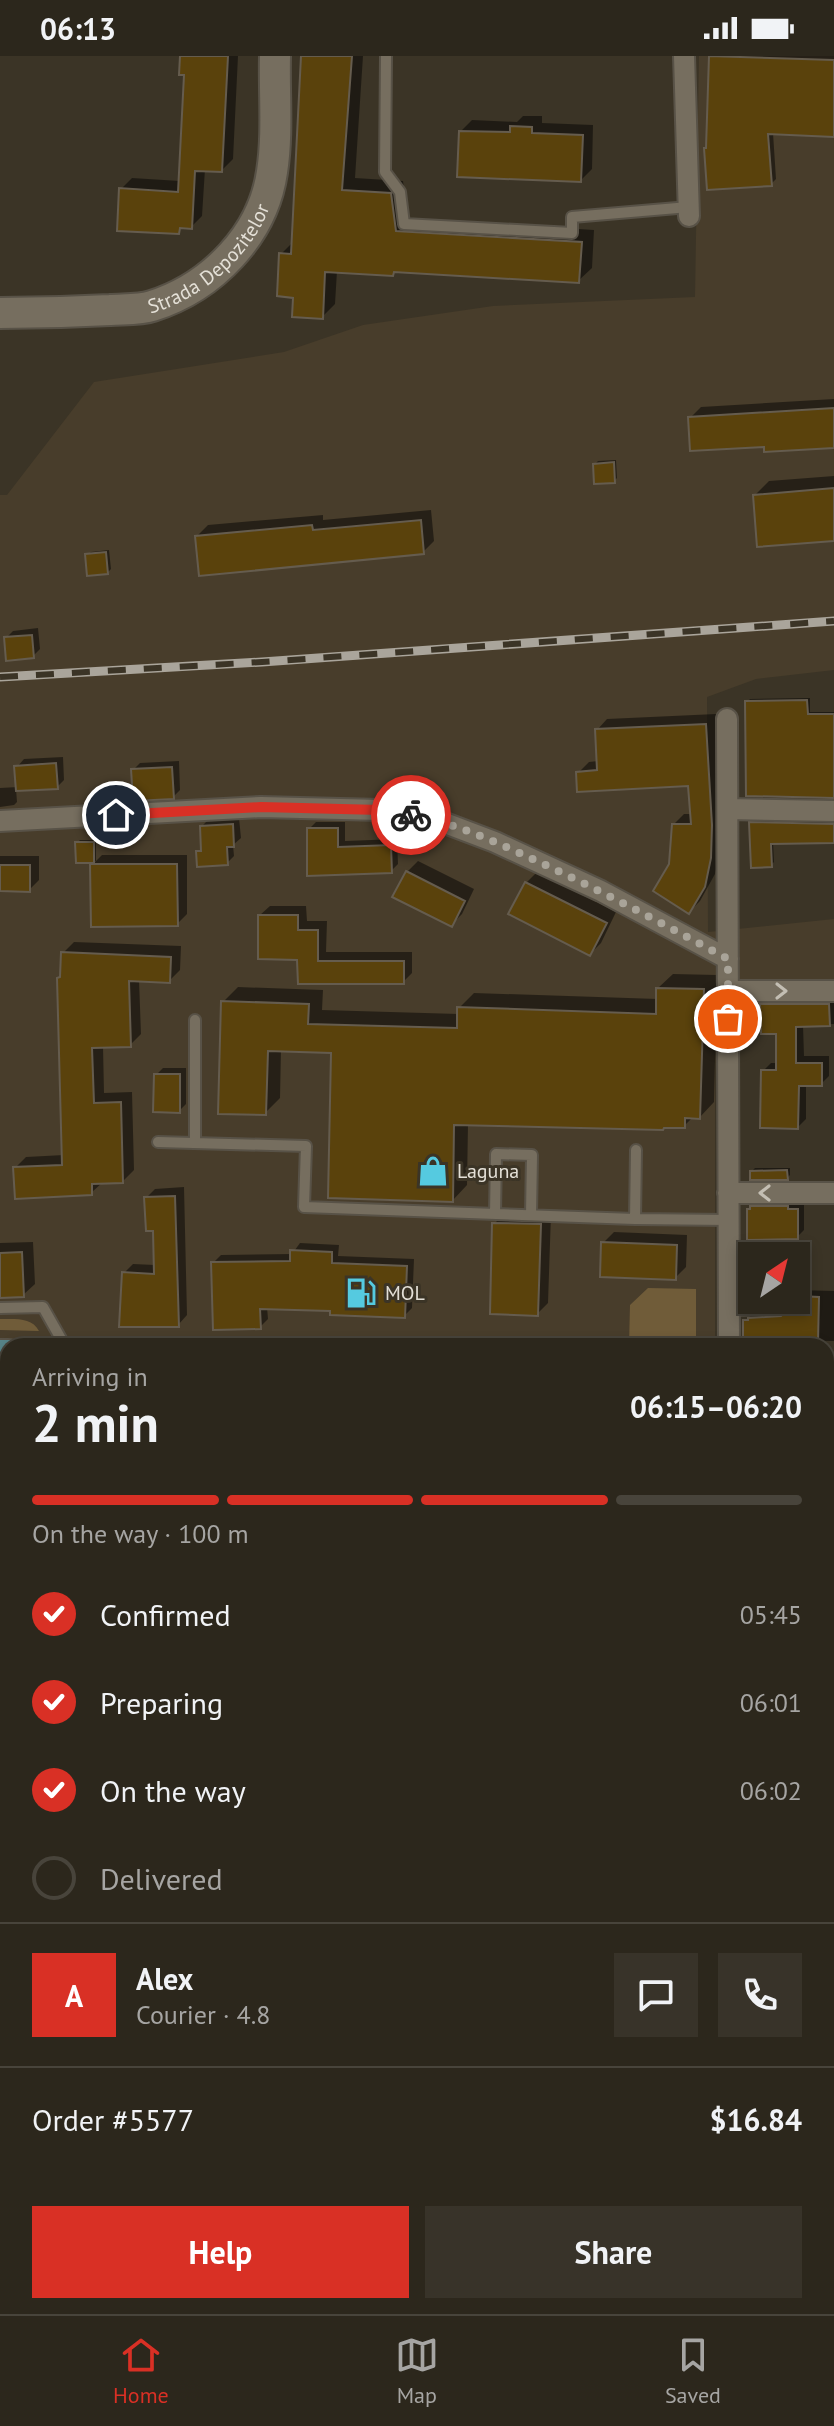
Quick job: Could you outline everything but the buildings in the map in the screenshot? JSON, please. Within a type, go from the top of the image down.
[{"type":"street","name":"Strada Depozitelor","points":[[0,313],[150,307],[190,289],[216,271],[239,248],[257,220],[266,198],[272,172],[275,56]]},
{"type":"street","points":[[684,56],[689,211]]},
{"type":"street","points":[[727,719],[729,1338]]},
{"type":"street","points":[[0,821],[261,807],[381,810],[437,820],[495,842],[601,891],[728,959]]},
{"type":"street","points":[[728,809],[834,811]]},
{"type":"street","points":[[728,991],[834,991]]},
{"type":"street","points":[[728,1193],[834,1193]]},
{"type":"lane","points":[[386,56],[385,172],[400,192],[404,224],[572,233],[572,217],[689,211]]},
{"type":"lane","points":[[195,1020],[195,1143]]},
{"type":"lane","points":[[158,1142],[306,1146],[304,1207],[729,1220]]},
{"type":"lane","points":[[635,1219],[636,1150]]},
{"type":"lane","points":[[495,1214],[496,1154],[532,1155],[531,1215]]},
{"type":"lane","points":[[729,1290],[738,1282]]},
{"type":"lane","points":[[729,1290],[738,1290]]},
{"type":"lane","points":[[729,1290],[738,1293]]},
{"type":"lane","points":[[0,1308],[43,1307],[60,1338]]},
{"type":"shaded area","points":[[699,56],[834,56],[834,670],[756,679],[707,697],[708,932],[834,919],[834,983],[715,983],[715,1338],[0,1338],[0,495],[7,495],[94,382],[284,352],[363,325],[493,306],[695,297]]},
{"type":"shaded area","points":[[648,1288],[696,1289],[696,1338],[629,1338],[630,1305]]},
{"type":"shaded area","points":[[0,1319],[28,1321],[39,1331],[0,1330]]},
{"type":"railway","points":[[0,677],[262,662],[834,621]]},
{"type":"way so far","points":[[411,815],[437,820],[495,842],[601,891],[728,959],[728,1019]]},
{"type":"place","name":"Laguna","points":[[433,1171]]},
{"type":"place","name":"MOL","points":[[361,1293]]},
{"type":"route","points":[[116,815],[261,807],[381,810],[411,815]]}]
